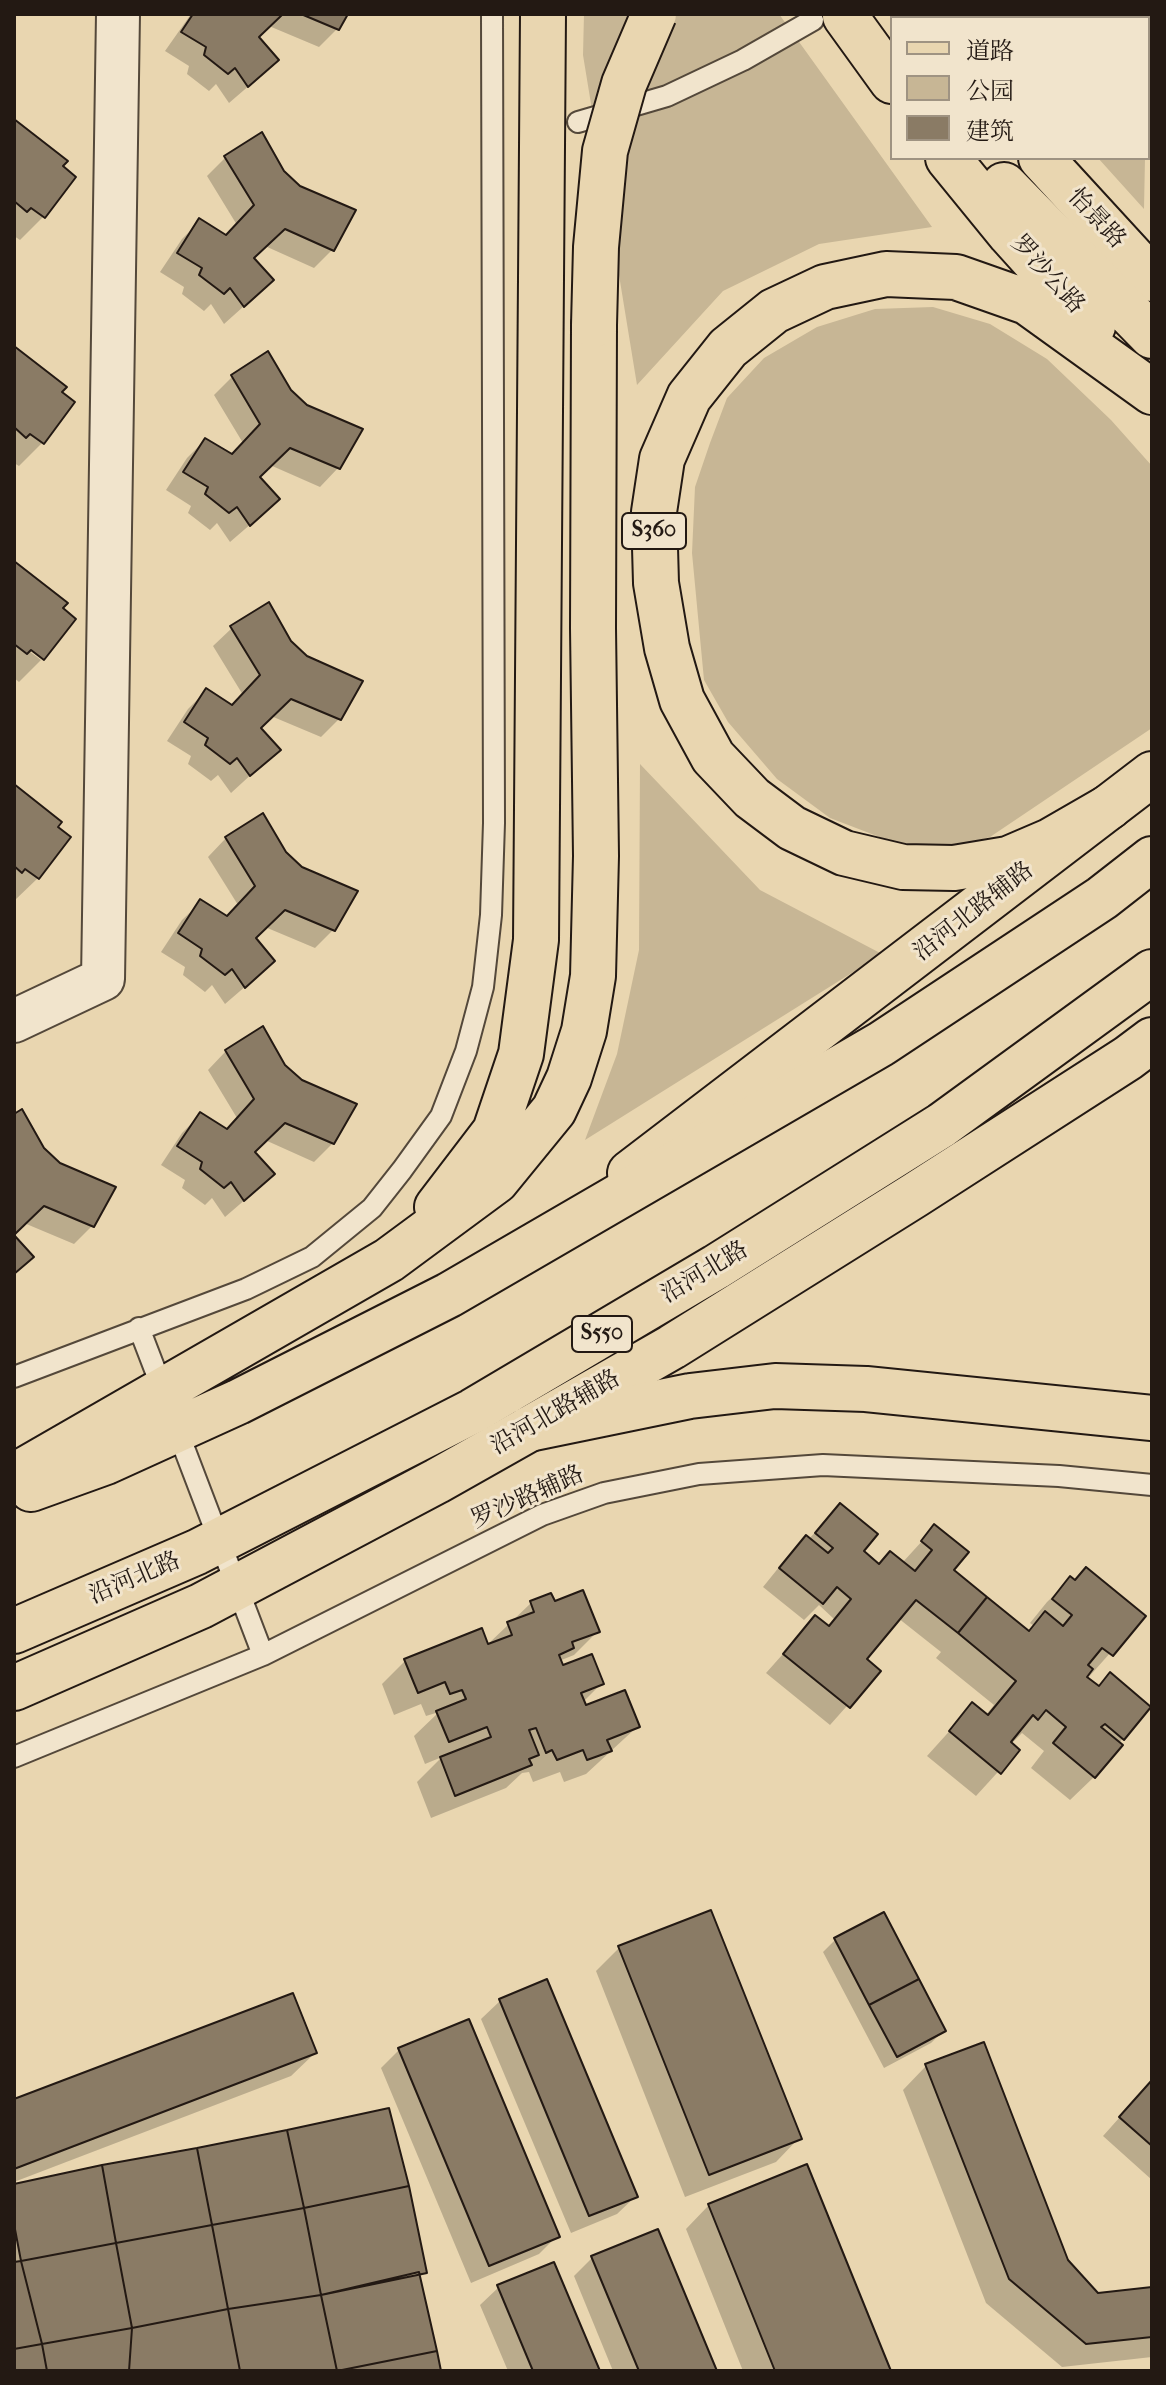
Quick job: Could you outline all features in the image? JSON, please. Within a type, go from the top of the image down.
[{"type":"main road","points":[[389,1260],[449,1194],[495,1131],[521,1054],[536,940],[543,14]]},
{"type":"main road","points":[[14,1476],[389,1260],[496,1181],[554,1110],[569,1078],[584,1031],[593,976],[596,871],[593,628],[596,247],[605,151],[624,84],[654,14]]},
{"type":"main road","points":[[834,17],[890,66]]},
{"type":"main road","points":[[834,17],[890,79]]},
{"type":"main road","name":"罗沙公路","points":[[950,160],[1010,234],[1152,390]]},
{"type":"main road","points":[[979,160],[1152,336]]},
{"type":"main road","name":"怡景路","points":[[1043,160],[1152,279]]},
{"type":"main road","name":"S360","points":[[1109,807],[1050,841],[1008,859],[954,868],[903,867],[844,853],[792,828],[752,798],[713,757],[682,700],[667,648],[656,583],[654,512],[662,459],[689,397],[728,348],[774,311],[825,287],[886,274],[956,277],[1027,302],[1152,390]]},
{"type":"main road","name":"沿河北路辅路","points":[[526,1251],[912,960],[1152,774]]},
{"type":"main road","points":[[14,1496],[106,1462],[238,1402],[449,1295],[881,1044],[1102,898],[1152,859]]},
{"type":"main road","name":"沿河北路","points":[[14,1631],[197,1552],[473,1411],[716,1267],[942,1125],[1152,972]]},
{"type":"main road","name":"沿河北路辅路","points":[[14,1688],[201,1606],[529,1429],[672,1347],[929,1187],[1152,1040]]},
{"type":"main road","points":[[529,1429],[690,1396],[775,1386],[866,1389],[1152,1418]]},
{"type":"street","points":[[14,1021],[103,979],[118,14]]},
{"type":"lane","points":[[14,1377],[246,1289],[312,1257],[372,1208],[441,1116],[466,1051],[483,987],[491,915],[494,823],[500,137],[492,14]]},
{"type":"lane","points":[[578,122],[667,96],[834,17]]},
{"type":"lane","points":[[139,1328],[263,1655]]},
{"type":"lane","name":"罗沙路辅路","points":[[14,1757],[263,1655],[542,1515],[604,1493],[699,1474],[823,1465],[1059,1476],[1152,1485]]},
{"type":"green space","points":[[584,14],[779,14],[932,227],[819,244],[723,291],[637,385],[583,55]]},
{"type":"green space","points":[[979,14],[1152,14],[1150,103],[1150,16]]},
{"type":"green space","points":[[1100,160],[1145,160],[1144,209]]},
{"type":"green space","points":[[933,307],[990,324],[1047,359],[1111,420],[1152,466],[1152,728],[990,837],[949,849],[890,841],[830,818],[777,779],[728,722],[704,680],[692,553],[695,487],[710,443],[727,398],[764,358],[817,327],[875,309]]},
{"type":"green space","points":[[640,764],[760,890],[882,954],[585,1140],[617,1054],[639,950]]},
{"type":"building","points":[[193,14],[283,14],[259,37],[279,60],[248,87],[235,68],[228,74],[204,55],[206,47],[181,32]]},
{"type":"building","points":[[301,14],[348,14],[339,30]]},
{"type":"building","points":[[14,119],[68,161],[63,166],[76,177],[45,218],[31,208],[27,212],[14,201]]},
{"type":"building","points":[[262,132],[284,171],[300,186],[356,210],[334,251],[285,229],[254,258],[274,280],[244,307],[230,288],[224,294],[199,275],[202,268],[177,253],[199,218],[226,235],[254,205],[224,156]]},
{"type":"building","points":[[14,346],[67,387],[62,392],[75,402],[44,444],[30,434],[26,438],[14,427]]},
{"type":"building","points":[[268,351],[291,390],[307,405],[363,429],[340,469],[290,448],[260,477],[280,499],[250,526],[237,507],[229,513],[205,494],[208,487],[183,472],[205,438],[232,454],[260,424],[231,375]]},
{"type":"building","points":[[14,561],[68,603],[63,608],[76,619],[44,660],[31,650],[27,654],[14,644]]},
{"type":"building","points":[[269,602],[291,641],[307,656],[363,681],[341,720],[291,699],[261,728],[281,750],[250,776],[237,758],[230,764],[205,745],[208,738],[184,722],[206,688],[232,705],[260,675],[230,626]]},
{"type":"building","points":[[14,784],[62,822],[58,827],[71,837],[39,879],[25,869],[22,873],[14,866]]},
{"type":"building","points":[[263,813],[286,852],[302,867],[358,891],[335,931],[285,910],[256,938],[275,961],[245,988],[232,969],[225,975],[200,956],[202,949],[178,933],[200,899],[227,916],[255,886],[225,837]]},
{"type":"building","points":[[263,1026],[285,1065],[302,1080],[357,1104],[334,1144],[285,1123],[255,1152],[275,1174],[244,1201],[231,1182],[224,1188],[200,1169],[202,1162],[177,1146],[200,1112],[227,1129],[254,1099],[225,1050]]},
{"type":"building","points":[[22,1109],[44,1148],[60,1163],[116,1187],[94,1227],[44,1206],[14,1235],[14,1114]]},
{"type":"building","points":[[14,1235],[34,1257],[14,1274]]},
{"type":"building","points":[[840,1503],[878,1534],[864,1551],[879,1564],[890,1551],[915,1571],[932,1550],[921,1541],[934,1524],[969,1552],[954,1570],[987,1597],[958,1633],[916,1600],[867,1659],[881,1671],[850,1708],[783,1654],[815,1615],[829,1626],[851,1599],[837,1587],[823,1604],[779,1568],[806,1535],[828,1553],[833,1548],[815,1533]]},
{"type":"building","points":[[1086,1567],[1146,1616],[1113,1656],[1102,1648],[1088,1665],[1093,1669],[1087,1677],[1099,1686],[1110,1672],[1151,1707],[1124,1740],[1105,1724],[1101,1727],[1123,1745],[1095,1778],[1053,1743],[1066,1727],[1046,1710],[1038,1720],[1033,1715],[1011,1742],[1020,1750],[1001,1774],[949,1731],[972,1702],[988,1715],[1016,1681],[958,1633],[987,1597],[1029,1631],[1045,1611],[1063,1626],[1072,1615],[1052,1599],[1070,1576],[1075,1580]]},
{"type":"building","points":[[583,1590],[600,1632],[572,1642],[574,1648],[559,1655],[563,1665],[592,1654],[604,1684],[581,1693],[586,1705],[625,1690],[640,1727],[607,1740],[612,1751],[587,1760],[583,1750],[557,1760],[552,1750],[546,1753],[536,1728],[529,1730],[539,1755],[529,1759],[532,1765],[455,1796],[440,1757],[491,1737],[487,1727],[449,1742],[436,1711],[466,1699],[462,1690],[450,1694],[445,1682],[418,1693],[404,1659],[482,1628],[488,1644],[512,1635],[507,1622],[534,1612],[530,1601],[551,1593],[555,1601]]},
{"type":"building","points":[[711,1910],[802,2139],[709,2175],[618,1946]]},
{"type":"building","points":[[884,1912],[919,1979],[869,2005],[834,1938]]},
{"type":"building","points":[[547,1979],[638,2197],[589,2216],[499,1999]]},
{"type":"building","points":[[919,1979],[946,2031],[897,2057],[869,2005]]},
{"type":"building","points":[[293,1993],[317,2053],[14,2169],[14,2099]]},
{"type":"building","points":[[469,2019],[560,2237],[489,2266],[398,2048]]},
{"type":"building","points":[[984,2042],[1068,2260],[1098,2293],[1152,2287],[1152,2337],[1086,2344],[1009,2279],[925,2064]]},
{"type":"building","points":[[1152,2080],[1152,2146],[1119,2117]]},
{"type":"building","points":[[389,2108],[409,2186],[304,2208],[287,2130]]},
{"type":"building","points":[[287,2130],[304,2208],[212,2225],[197,2148]]},
{"type":"building","points":[[197,2148],[212,2225],[116,2243],[102,2165]]},
{"type":"building","points":[[807,2164],[891,2371],[775,2371],[708,2204]]},
{"type":"building","points":[[102,2165],[116,2243],[21,2261],[14,2224],[14,2184]]},
{"type":"building","points":[[409,2186],[427,2273],[321,2295],[304,2208]]},
{"type":"building","points":[[304,2208],[321,2295],[228,2309],[212,2225]]},
{"type":"building","points":[[212,2225],[228,2309],[132,2328],[116,2243]]},
{"type":"building","points":[[658,2229],[717,2371],[639,2371],[591,2256]]},
{"type":"building","points":[[116,2243],[132,2328],[42,2344],[21,2261]]},
{"type":"building","points":[[21,2261],[42,2344],[14,2349],[14,2262]]},
{"type":"building","points":[[554,2262],[600,2371],[533,2371],[497,2285]]},
{"type":"building","points":[[419,2272],[437,2351],[337,2371],[321,2295]]},
{"type":"building","points":[[321,2295],[337,2371],[240,2371],[228,2309]]},
{"type":"building","points":[[228,2309],[240,2371],[129,2371],[132,2328]]},
{"type":"building","points":[[132,2328],[129,2371],[47,2371],[42,2344]]},
{"type":"building","points":[[42,2344],[47,2371],[14,2371],[14,2349]]},
{"type":"building","points":[[437,2351],[441,2371],[337,2371]]}]
